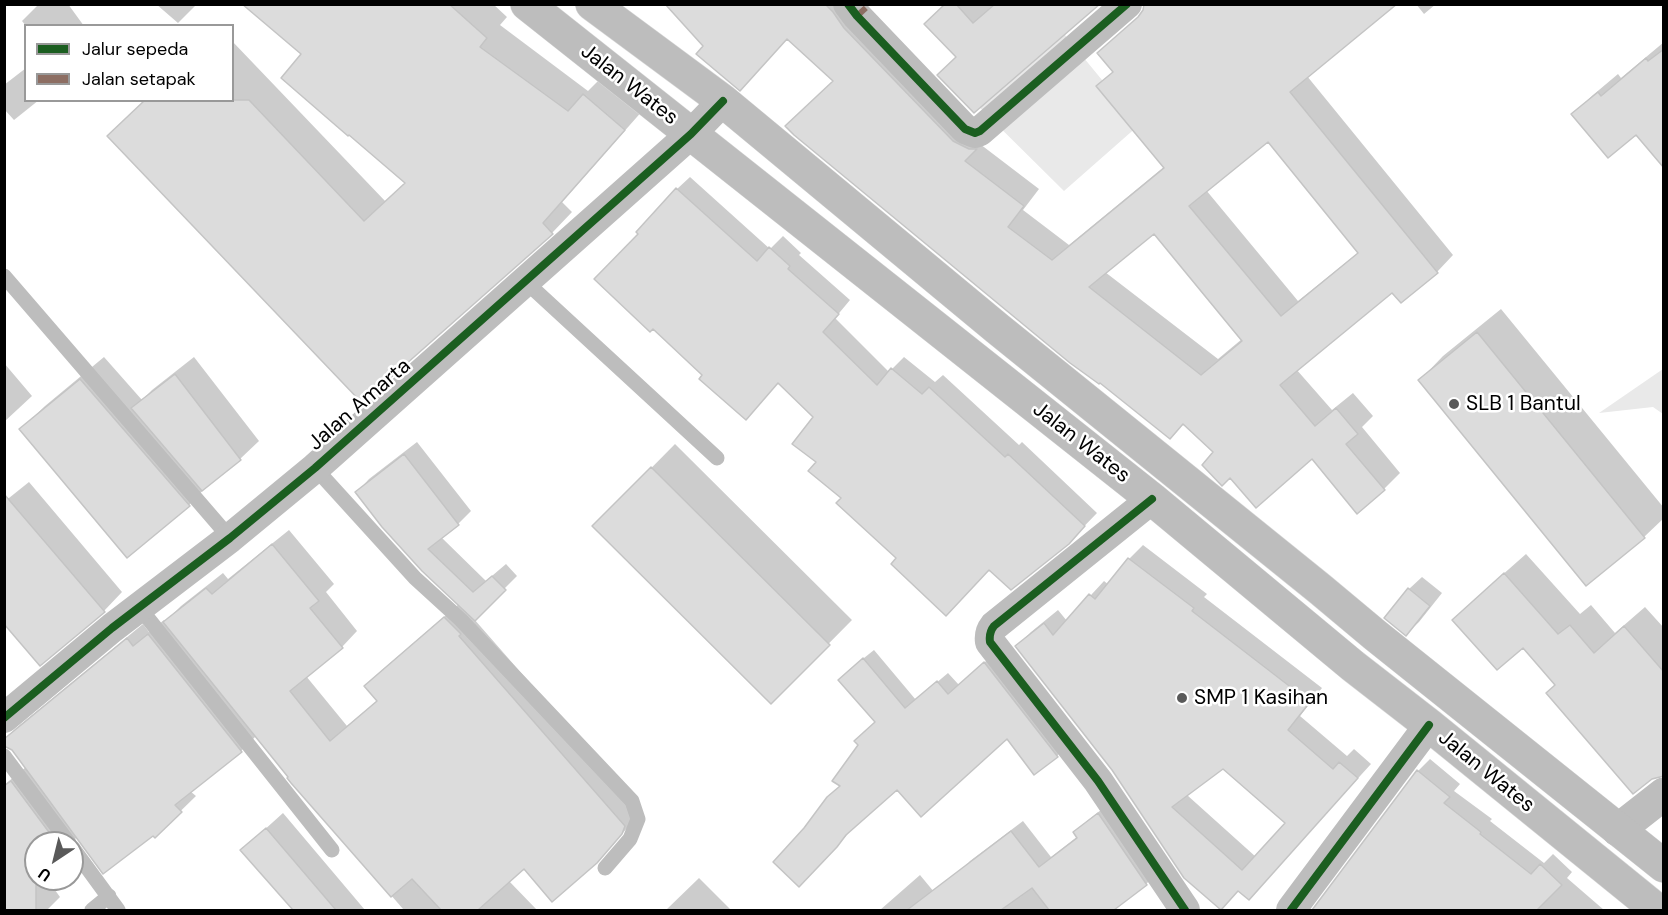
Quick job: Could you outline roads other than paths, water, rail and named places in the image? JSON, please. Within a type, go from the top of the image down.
[{"type":"main road","name":"Jalan Wates","points":[[527,4],[1152,499],[1353,666],[1657,910]]},
{"type":"main road","name":"Jalan Wates","points":[[592,4],[723,101],[998,329],[1664,866]]},
{"type":"main road","points":[[1618,830],[1664,795]]},
{"type":"street","points":[[858,8],[965,129],[975,133],[1127,4]]},
{"type":"street","name":"Jalan Amarta","points":[[4,718],[112,627],[230,538],[315,468],[691,134],[723,101]]},
{"type":"street","points":[[1152,499],[994,626],[989,636],[990,642],[1098,781],[1185,910]]},
{"type":"street","points":[[1291,910],[1429,725]]},
{"type":"lane","points":[[4,276],[230,538]]},
{"type":"lane","points":[[526,282],[717,458]]},
{"type":"lane","points":[[315,468],[415,578],[461,621],[632,801],[638,819],[630,839],[604,868]]},
{"type":"lane","points":[[139,607],[332,850]]},
{"type":"lane","points":[[4,756],[60,831]]},
{"type":"lane","points":[[84,863],[118,910]]},
{"type":"lane","points":[[92,910],[109,896]]},
{"type":"place","name":"SLB 1 Bantul","points":[[1454,404]]},
{"type":"place","name":"SMP 1 Kasihan","points":[[1182,698]]}]
